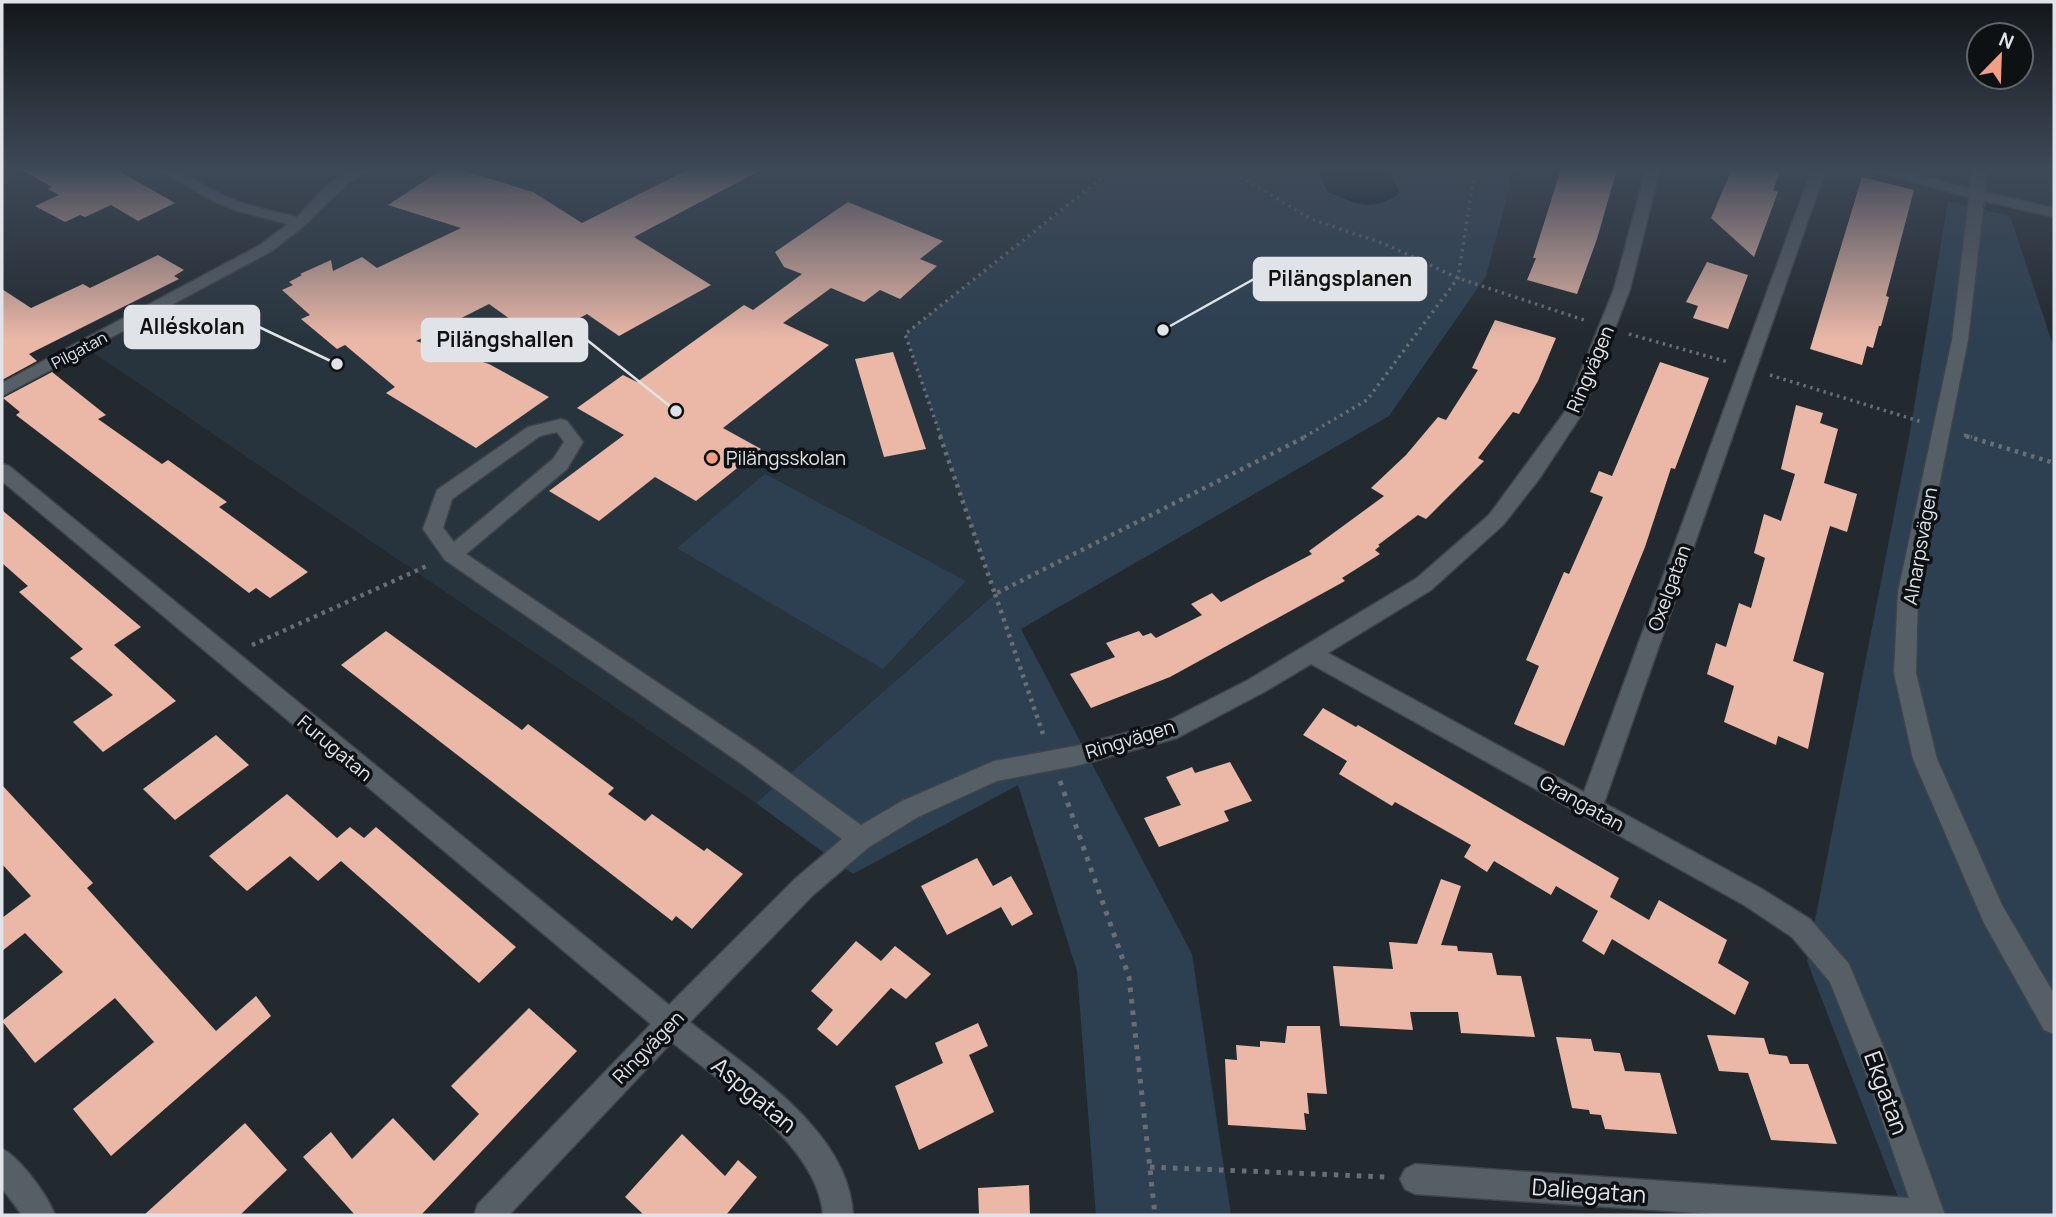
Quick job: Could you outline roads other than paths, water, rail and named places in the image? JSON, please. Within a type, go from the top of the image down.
[{"type":"street","name":"Pilgatan","points":[[2,390],[224,272],[266,248],[295,226]]},
{"type":"street","name":"Ringvägen","points":[[489,1215],[669,1024],[804,887],[860,839],[910,809],[994,771],[1080,755],[1169,730],[1256,686],[1424,584],[1496,520],[1573,414],[1617,302],[1638,226]]},
{"type":"street","name":"Oxelgatan","points":[[1590,808],[1799,226]]},
{"type":"street","name":"Alnarpsvägen","points":[[1973,226],[1960,340],[1908,592],[1905,673],[1930,771],[1993,914],[2054,1020]]},
{"type":"street","points":[[452,555],[560,464],[574,442],[561,425],[534,431],[444,495],[433,528],[452,555],[747,755],[860,839]]},
{"type":"street","name":"Furugatan","points":[[2,471],[669,1024]]},
{"type":"street","name":"Grangatan","points":[[1310,653],[1753,897],[1801,928],[1840,972]]},
{"type":"street","name":"Ekgatan","points":[[1840,972],[1877,1065],[1930,1215]]},
{"type":"street","name":"Aspgatan","points":[[669,1024],[797,1128],[824,1166],[838,1204],[838,1215]]},
{"type":"street","points":[[2,1164],[40,1215]]},
{"type":"street","name":"Daliegatan","points":[[1415,1179],[1930,1215]]},
{"type":"place","name":"Pilängsplanen","points":[[1163,330]]},
{"type":"place","name":"Alléskolan","points":[[337,364]]},
{"type":"place","name":"Pilängshallen","points":[[676,411]]},
{"type":"place","name":"Pilängsskolan","points":[[712,458]]}]
